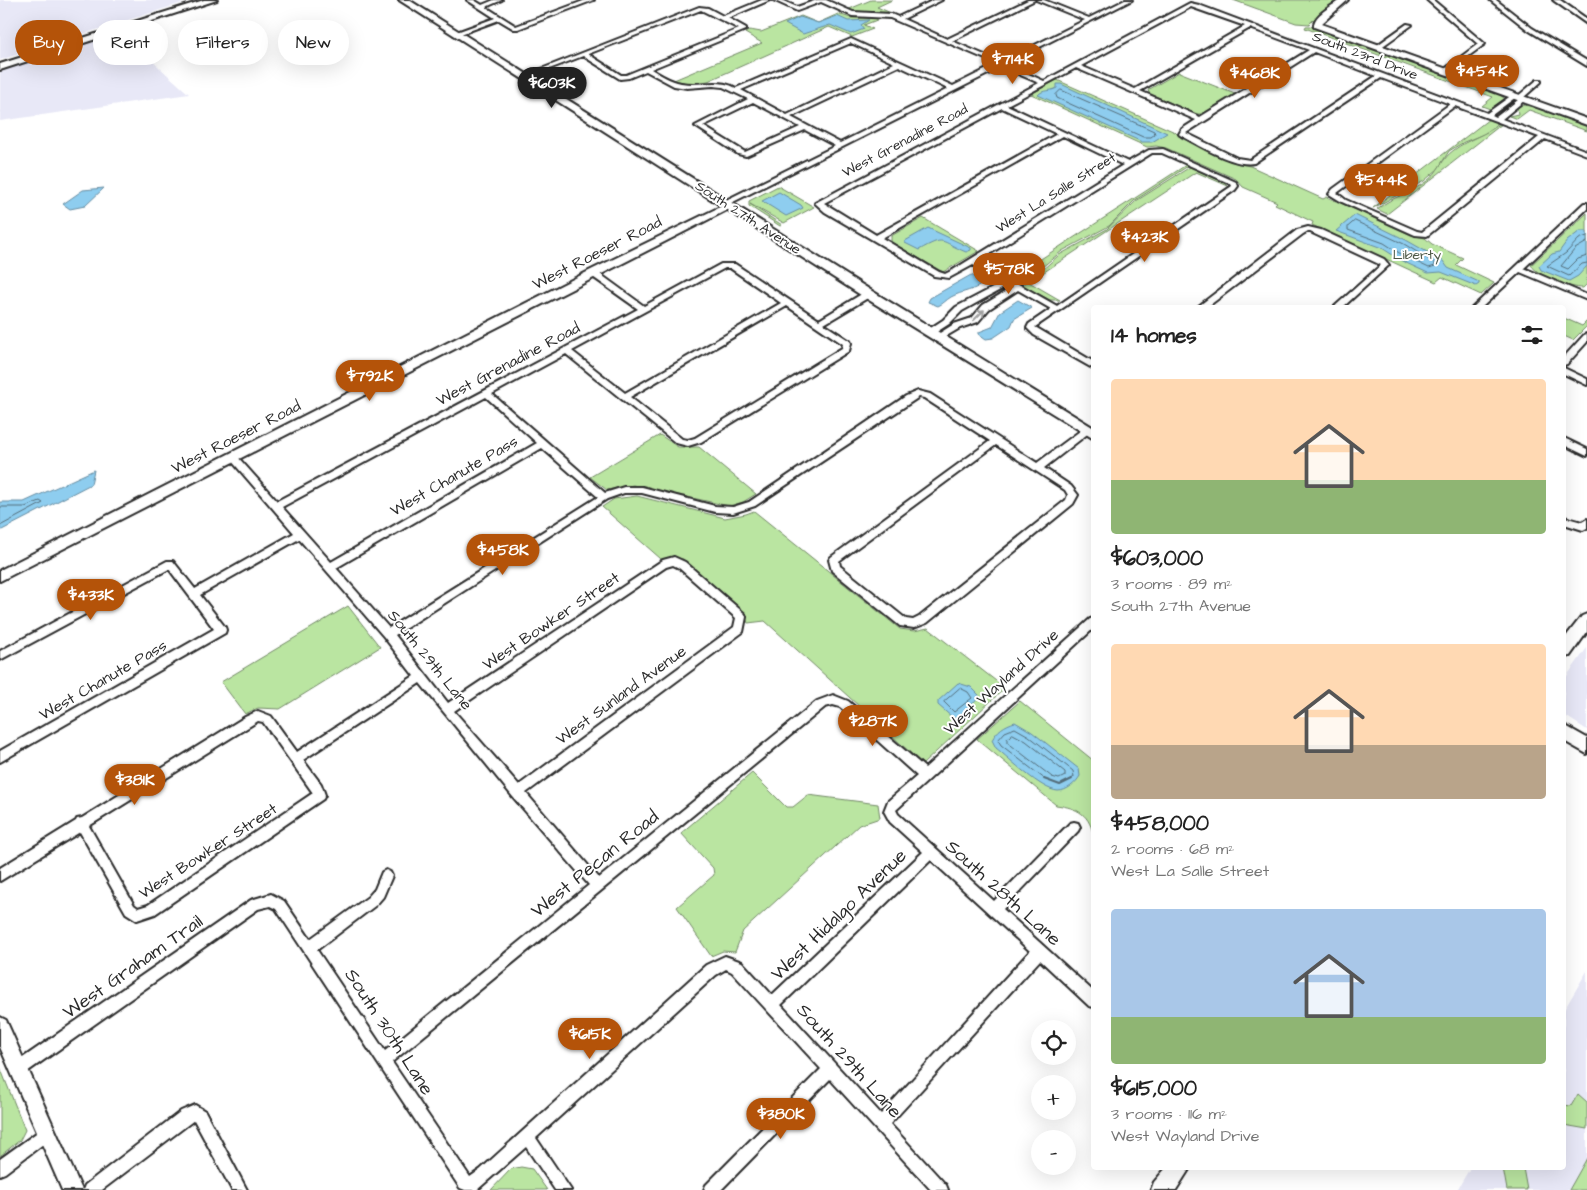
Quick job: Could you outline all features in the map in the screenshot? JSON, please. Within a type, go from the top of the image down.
[{"type":"main road","points":[[0,67],[212,0]]},
{"type":"main road","name":"South 27th Avenue","points":[[403,0],[1090,432]]},
{"type":"main road","points":[[1566,648],[1587,620]]},
{"type":"main road","points":[[1566,733],[1587,747]]},
{"type":"main road","points":[[1162,1190],[1177,1170]]},
{"type":"street","points":[[470,0],[516,28],[591,0]]},
{"type":"street","points":[[481,7],[499,0]]},
{"type":"street","points":[[723,18],[767,0]]},
{"type":"street","points":[[776,0],[797,9],[822,0],[848,13],[885,14],[1000,65],[1005,70],[1042,84]]},
{"type":"street","points":[[898,19],[939,0]]},
{"type":"street","points":[[946,41],[1032,0]]},
{"type":"street","points":[[1039,0],[1089,20]]},
{"type":"street","name":"West Roeser Road","points":[[0,576],[1128,0]]},
{"type":"street","points":[[1344,0],[1316,23],[1322,28],[1587,122]]},
{"type":"street","points":[[1430,0],[1482,44],[1445,71]]},
{"type":"street","points":[[1493,0],[1530,30],[1587,64]]},
{"type":"street","points":[[1556,0],[1587,22]]},
{"type":"street","name":"South 23rd Drive","points":[[1190,5],[1197,6],[1587,153]]},
{"type":"street","name":"West Grenadine Road","points":[[877,238],[819,203],[1190,5]]},
{"type":"street","points":[[524,77],[583,54],[703,8],[744,29],[623,77],[583,54]]},
{"type":"street","points":[[455,33],[498,17]]},
{"type":"street","points":[[1378,47],[1409,25]]},
{"type":"street","points":[[1136,91],[1250,26]]},
{"type":"street","points":[[737,90],[851,41],[954,89]]},
{"type":"street","points":[[1314,50],[1182,132],[1185,136],[1247,162],[1255,160],[1381,75]]},
{"type":"street","points":[[787,117],[900,63]]},
{"type":"street","points":[[1076,66],[1201,120]]},
{"type":"street","points":[[647,69],[668,81],[682,86],[716,84],[737,90],[840,146]]},
{"type":"street","points":[[1497,119],[1539,81]]},
{"type":"street","points":[[1488,116],[1519,98]]},
{"type":"street","points":[[754,99],[698,126],[740,153],[746,154],[805,127]]},
{"type":"street","points":[[1455,103],[1335,190],[1333,194],[1344,201],[1421,234],[1437,225],[1544,136]]},
{"type":"street","points":[[1002,105],[1128,164]]},
{"type":"street","points":[[877,238],[1062,134]]},
{"type":"street","name":"West La Salle Street","points":[[877,238],[937,274],[946,276],[1149,152],[1156,150],[1166,152],[1231,182],[1235,186],[1057,309]]},
{"type":"street","points":[[1479,305],[1587,205]]},
{"type":"street","points":[[1204,305],[1300,232],[1308,229],[1384,264],[1386,267],[1341,305]]},
{"type":"street","points":[[972,261],[1057,309],[1031,328],[1091,364]]},
{"type":"street","name":"West Grenadine Road","points":[[276,506],[728,265],[788,302]]},
{"type":"street","points":[[1518,268],[1585,296]]},
{"type":"street","points":[[593,273],[643,309]]},
{"type":"street","points":[[933,335],[958,309],[980,300],[1009,282]]},
{"type":"street","points":[[933,335],[975,320],[980,317],[986,307],[1018,286]]},
{"type":"street","points":[[820,323],[868,294]]},
{"type":"street","points":[[566,350],[624,397],[679,441],[688,443],[698,440],[846,349],[847,343],[788,302],[624,397]]},
{"type":"street","points":[[1566,360],[1586,340]]},
{"type":"street","points":[[1566,373],[1587,382]]},
{"type":"street","points":[[486,393],[604,498]]},
{"type":"street","points":[[388,634],[604,498],[624,490],[642,490],[715,509],[732,510],[752,504],[909,398],[918,394],[927,396],[996,441],[1037,468],[1068,488],[1073,495],[1070,502],[924,620],[914,624],[904,622],[835,568],[834,560],[996,441]]},
{"type":"street","points":[[1037,468],[1090,432]]},
{"type":"street","points":[[1566,442],[1587,453]]},
{"type":"street","name":"West Chanute Pass","points":[[330,567],[542,444]]},
{"type":"street","name":"South 29th Lane","points":[[233,457],[388,634],[422,676],[426,685],[598,886]]},
{"type":"street","points":[[1566,521],[1585,524]]},
{"type":"street","points":[[0,656],[170,564],[194,594],[301,534]]},
{"type":"street","name":"West Bowker Street","points":[[447,710],[663,564],[674,561],[682,564],[733,610],[740,617],[741,622]]},
{"type":"street","name":"West Chanute Pass","points":[[0,758],[222,630],[194,594]]},
{"type":"street","name":"West Sunland Avenue","points":[[517,793],[739,629],[741,622]]},
{"type":"street","name":"West Wayland Drive","points":[[890,811],[892,804],[1091,625]]},
{"type":"street","points":[[0,874],[249,720],[258,716],[267,718],[296,758],[422,676]]},
{"type":"street","name":"West Pecan Road","points":[[384,1060],[821,704],[833,700],[844,704],[924,775]]},
{"type":"street","name":"West Bowker Street","points":[[82,824],[130,909],[137,914],[151,910],[319,795],[317,788],[296,758]]},
{"type":"street","name":"South 28th Lane","points":[[890,811],[894,818],[1091,998]]},
{"type":"street","points":[[994,910],[1074,827]]},
{"type":"street","name":"West Hidalgo Avenue","points":[[772,1004],[931,852]]},
{"type":"street","points":[[309,948],[372,901],[379,893],[386,876]]},
{"type":"street","name":"South 30th Lane","points":[[271,900],[280,905],[465,1183],[472,1185],[527,1137]]},
{"type":"street","name":"West Graham Trail","points":[[19,1069],[255,904],[271,900]]},
{"type":"street","points":[[881,1124],[1039,951]]},
{"type":"street","name":"South 29th Lane","points":[[527,1137],[710,970],[725,962],[737,967],[941,1190]]},
{"type":"street","points":[[0,1026],[72,1190]]},
{"type":"street","points":[[711,1190],[831,1069]]},
{"type":"street","points":[[90,1190],[186,1116],[195,1112],[200,1116],[240,1190]]},
{"type":"street","points":[[0,1168],[46,1133]]},
{"type":"street","points":[[527,1137],[564,1190]]},
{"type":"shaded area","points":[[0,0],[189,1],[128,20],[93,20],[93,31],[83,34],[83,20],[15,20],[15,55],[0,60]]},
{"type":"shaded area","points":[[93,42],[93,65],[157,65],[189,94],[0,121],[0,71],[19,65],[83,65],[83,45]]},
{"type":"shaded area","points":[[1587,648],[1587,730],[1566,716],[1566,677]]},
{"type":"shaded area","points":[[1587,971],[1587,1190],[1457,1190],[1469,1170],[1566,1170],[1566,1007]]},
{"type":"green space","points":[[871,0],[892,0],[877,7],[891,13],[861,13],[847,10]]},
{"type":"green space","points":[[1233,0],[1339,0],[1309,24],[1296,23]]},
{"type":"green space","points":[[838,14],[851,18],[882,18],[864,25],[873,29],[852,37],[829,27],[708,81],[691,84],[674,80],[762,43],[745,33],[750,30],[761,32],[801,16],[818,23]]},
{"type":"green space","points":[[1306,26],[1499,94],[1505,99],[1490,109],[1482,106],[1493,97],[1305,28]]},
{"type":"green space","points":[[1179,72],[1235,94],[1203,114],[1196,114],[1149,93],[1148,90]]},
{"type":"green space","name":"Liberty","points":[[1057,80],[1175,132],[1181,138],[1239,164],[1250,166],[1323,199],[1327,197],[1411,235],[1425,238],[1432,244],[1463,258],[1456,265],[1494,283],[1481,295],[1442,277],[1436,282],[1312,225],[1313,222],[1275,204],[1277,202],[1243,187],[1236,179],[1166,148],[1147,147],[1031,94]]},
{"type":"green space","points":[[1522,105],[1531,106],[1587,126],[1587,131],[1529,110],[1517,119],[1509,116],[1518,114],[1517,108]]},
{"type":"green space","points":[[1489,119],[1499,123],[1484,134],[1464,142],[1449,151],[1438,169],[1424,181],[1373,208]]},
{"type":"green space","points":[[1501,123],[1387,214],[1377,209],[1427,181],[1454,150]]},
{"type":"green space","points":[[1186,165],[1188,166],[1134,201],[1109,226],[1062,251],[1021,284],[986,264],[986,258],[1016,275]]},
{"type":"green space","points":[[1190,167],[1228,186],[1196,172],[1029,282],[1060,300],[1050,300],[1022,285],[1059,255],[1107,229],[1136,201]]},
{"type":"green space","points":[[778,186],[814,207],[784,223],[750,204],[782,225],[780,226],[749,206],[749,201]]},
{"type":"green space","points":[[1587,213],[1587,284],[1583,288],[1548,278],[1531,265]]},
{"type":"green space","points":[[923,218],[979,251],[943,272],[891,242],[891,236]]},
{"type":"green space","points":[[1566,319],[1582,326],[1587,321],[1587,326],[1573,340],[1566,337]]},
{"type":"green space","points":[[660,435],[678,447],[699,447],[756,494],[743,502],[729,506],[633,485],[607,490],[590,477]]},
{"type":"green space","points":[[637,496],[725,518],[754,511],[900,629],[914,631],[928,628],[1005,688],[923,764],[765,621],[748,623],[743,611],[683,559],[661,559],[602,507],[614,499]]},
{"type":"green space","points":[[348,606],[380,647],[280,709],[258,708],[245,714],[221,682]]},
{"type":"green space","points":[[1020,701],[1091,759],[1091,828],[1086,818],[1077,810],[1056,805],[977,739]]},
{"type":"green space","points":[[752,773],[786,807],[793,807],[808,795],[878,804],[880,818],[859,825],[743,931],[735,952],[723,951],[711,956],[677,907],[714,875],[713,868],[681,833]]},
{"type":"green space","points":[[0,1067],[25,1130],[20,1140],[0,1156]]},
{"type":"green space","points":[[1578,1094],[1587,1102],[1587,1129],[1566,1125],[1566,1105],[1571,1106]]},
{"type":"green space","points":[[1587,1158],[1587,1190],[1569,1190]]},
{"type":"green space","points":[[521,1167],[532,1169],[547,1190],[491,1190],[511,1169]]},
{"type":"green space","points":[[1503,1170],[1523,1170],[1527,1190],[1507,1190]]},
{"type":"water","points":[[837,16],[848,21],[869,20],[861,25],[864,29],[851,34],[830,25],[803,34],[785,24],[800,17],[818,23]]},
{"type":"water","points":[[1057,84],[1061,84],[1167,133],[1152,142],[1142,142],[1038,95],[1057,88]]},
{"type":"water","points":[[104,188],[85,206],[70,209],[63,204],[83,190]]},
{"type":"water","points":[[779,192],[803,208],[786,216],[762,201]]},
{"type":"water","points":[[1355,215],[1406,240],[1443,261],[1448,268],[1479,282],[1479,284],[1476,286],[1441,272],[1428,273],[1402,261],[1382,248],[1336,231]]},
{"type":"water","points":[[928,228],[971,248],[971,250],[966,252],[942,241],[934,242],[919,250],[905,243],[905,241]]},
{"type":"water","points":[[1580,231],[1587,231],[1587,266],[1578,276],[1569,281],[1541,270],[1539,266],[1552,254],[1559,252],[1567,241]]},
{"type":"water","points":[[971,275],[985,282],[951,297],[938,306],[928,302],[930,298]]},
{"type":"water","points":[[1018,300],[1032,308],[1014,319],[1011,326],[993,338],[986,339],[979,334],[979,332],[992,327],[1000,312]]},
{"type":"water","points":[[94,470],[91,484],[0,531],[0,502],[24,502]]},
{"type":"water","points":[[958,683],[971,687],[979,695],[978,699],[957,718],[953,718],[938,705],[938,701]]},
{"type":"water","points":[[1015,722],[1032,732],[1079,769],[1080,776],[1074,784],[1061,791],[1051,789],[1035,780],[996,748],[992,740],[996,733]]}]
